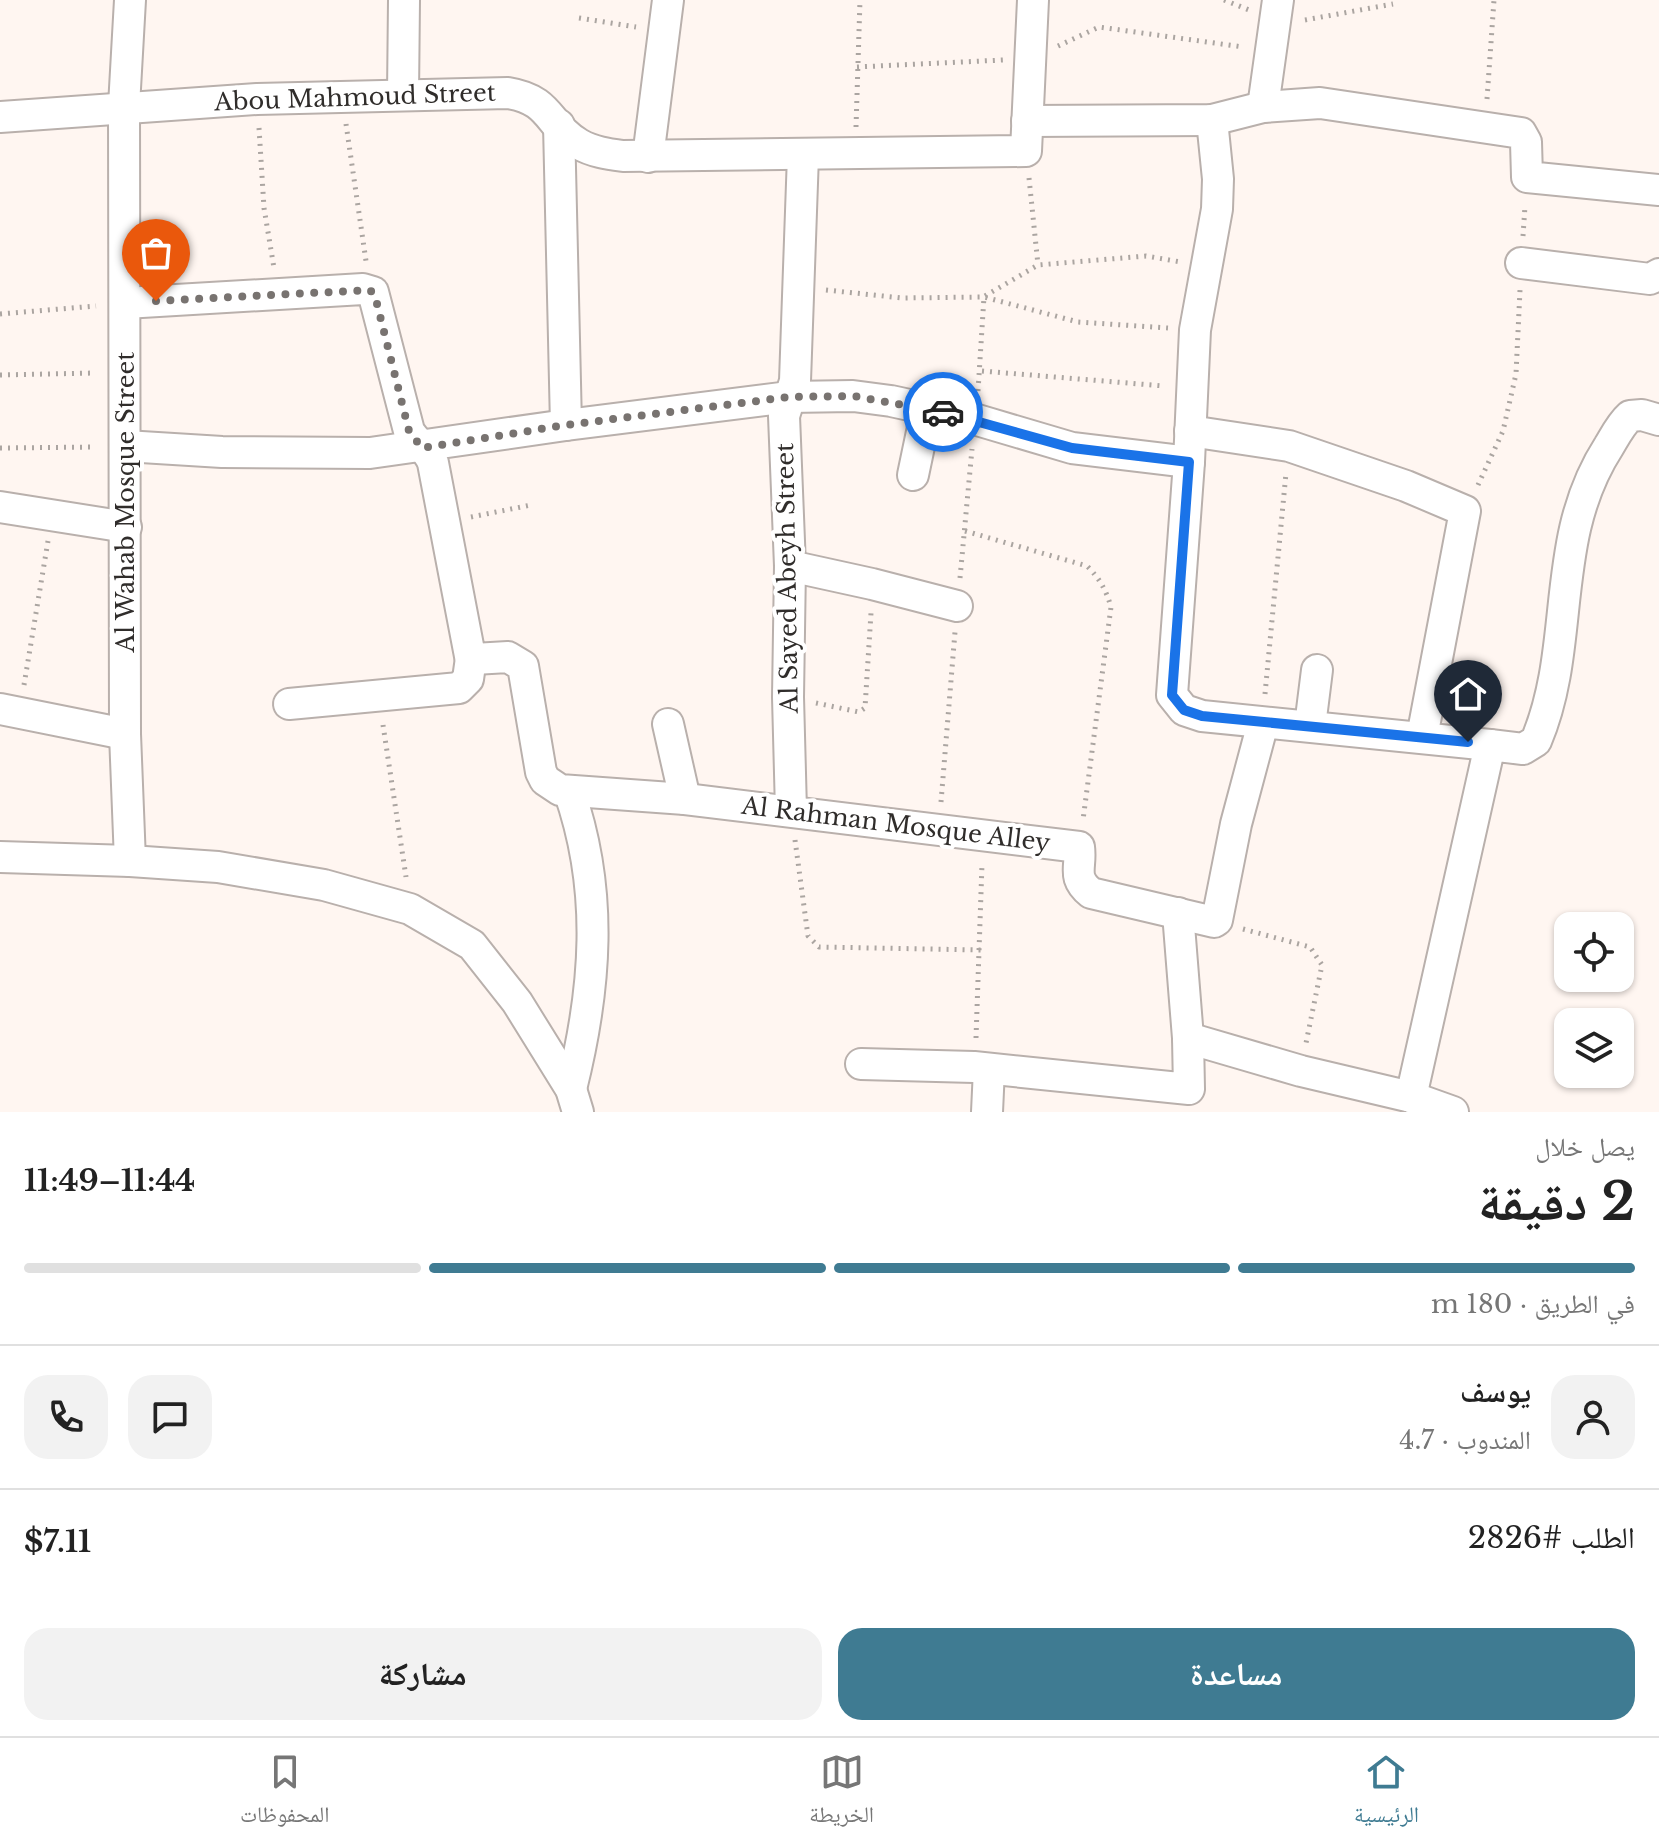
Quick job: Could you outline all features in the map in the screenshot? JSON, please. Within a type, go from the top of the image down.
[{"type":"street","name":"Al Wahab Mosque Street","points":[[130,0],[124,106],[125,734],[130,861]]},
{"type":"street","points":[[403,95],[404,0]]},
{"type":"street","points":[[648,157],[668,0]]},
{"type":"street","points":[[1026,136],[1033,0]]},
{"type":"street","points":[[1263,107],[1274,24]]},
{"type":"street","name":"Abou Mahmoud Street","points":[[0,117],[257,99],[519,94],[537,101],[569,137],[605,154],[648,157],[856,155],[1212,120],[1263,107],[1320,103],[1516,131],[1526,142],[1527,177]]},
{"type":"street","points":[[1212,120],[1218,179],[1217,209],[1195,330],[1172,695],[1192,715],[1523,749],[1536,741],[1559,657],[1566,572],[1593,473],[1625,420],[1636,415],[1659,420]]},
{"type":"street","points":[[559,125],[566,425]]},
{"type":"street","name":"Al Sayed Abeyh Street","points":[[791,811],[788,697],[790,566],[784,416],[795,381],[803,155]]},
{"type":"street","points":[[1527,177],[1659,190]]},
{"type":"street","points":[[1521,263],[1650,279],[1659,274]]},
{"type":"street","points":[[125,303],[370,290],[375,296],[409,431],[433,463],[442,522],[471,658],[468,679],[459,688],[289,704]]},
{"type":"street","points":[[125,446],[222,452],[370,453],[789,397],[853,396],[974,419],[1072,448],[1189,462]]},
{"type":"street","points":[[913,475],[927,408]]},
{"type":"street","points":[[1190,431],[1289,446],[1406,486],[1465,511],[1422,737]]},
{"type":"street","points":[[0,507],[126,527]]},
{"type":"street","points":[[790,566],[957,606]]},
{"type":"street","points":[[471,658],[508,657],[523,666],[541,772],[552,786],[569,791],[579,821],[588,862],[593,968],[574,1101]]},
{"type":"street","points":[[1310,726],[1317,670]]},
{"type":"street","points":[[10,711],[125,734]]},
{"type":"street","points":[[1215,922],[1236,824],[1263,723]]},
{"type":"street","points":[[668,724],[685,799]]},
{"type":"street","points":[[1411,1097],[1490,745]]},
{"type":"street","name":"Al Rahman Mosque Alley","points":[[569,791],[685,799],[1079,848],[1078,875],[1080,882],[1091,893],[1215,922]]},
{"type":"street","points":[[0,857],[218,867],[324,885],[410,909],[472,945],[517,1002],[574,1101]]},
{"type":"street","points":[[861,1064],[982,1068],[1189,1089],[1178,913]]},
{"type":"street","points":[[1188,1038],[1301,1071],[1411,1097],[1453,1112]]},
{"type":"street","points":[[982,1068],[987,1112]]},
{"type":"path","points":[[856,155],[860,0]]},
{"type":"path","points":[[1489,72],[1494,0]]},
{"type":"path","points":[[857,67],[1030,59],[1099,27],[1274,24],[1315,20],[1393,4]]},
{"type":"path","points":[[579,18],[626,24],[664,34]]},
{"type":"path","points":[[341,96],[370,290]]},
{"type":"path","points":[[257,99],[264,208],[278,294]]},
{"type":"path","points":[[1026,136],[1038,265]]},
{"type":"path","points":[[1465,511],[1503,431],[1516,374],[1527,177]]},
{"type":"path","points":[[984,297],[1038,265],[1146,256],[1206,267]]},
{"type":"path","points":[[797,287],[902,298],[984,297],[1078,322],[1195,330]]},
{"type":"path","points":[[984,297],[982,371],[1192,389]]},
{"type":"path","points":[[0,314],[125,303]]},
{"type":"path","points":[[0,375],[125,372]]},
{"type":"path","points":[[939,832],[974,419]]},
{"type":"path","points":[[0,448],[125,446]]},
{"type":"path","points":[[1263,723],[1289,446]]},
{"type":"path","points":[[442,522],[531,505]]},
{"type":"path","points":[[10,711],[52,515]]},
{"type":"path","points":[[965,531],[1087,566],[1107,593],[1111,607],[1079,848]]},
{"type":"path","points":[[788,697],[859,712],[865,708],[872,584]]},
{"type":"path","points":[[379,696],[410,909]]},
{"type":"path","points":[[791,811],[810,941],[826,949],[981,950]]},
{"type":"path","points":[[982,1068],[983,836]]},
{"type":"path","points":[[1215,922],[1310,947],[1317,955],[1322,965],[1301,1071]]},
{"type":"way so far","points":[[156,301],[370,290],[375,296],[409,431],[422,448],[566,425],[789,397],[853,396],[943,412]]},
{"type":"route","points":[[943,412],[1072,448],[1189,462],[1172,695],[1184,710],[1192,715],[1468,742]]}]
